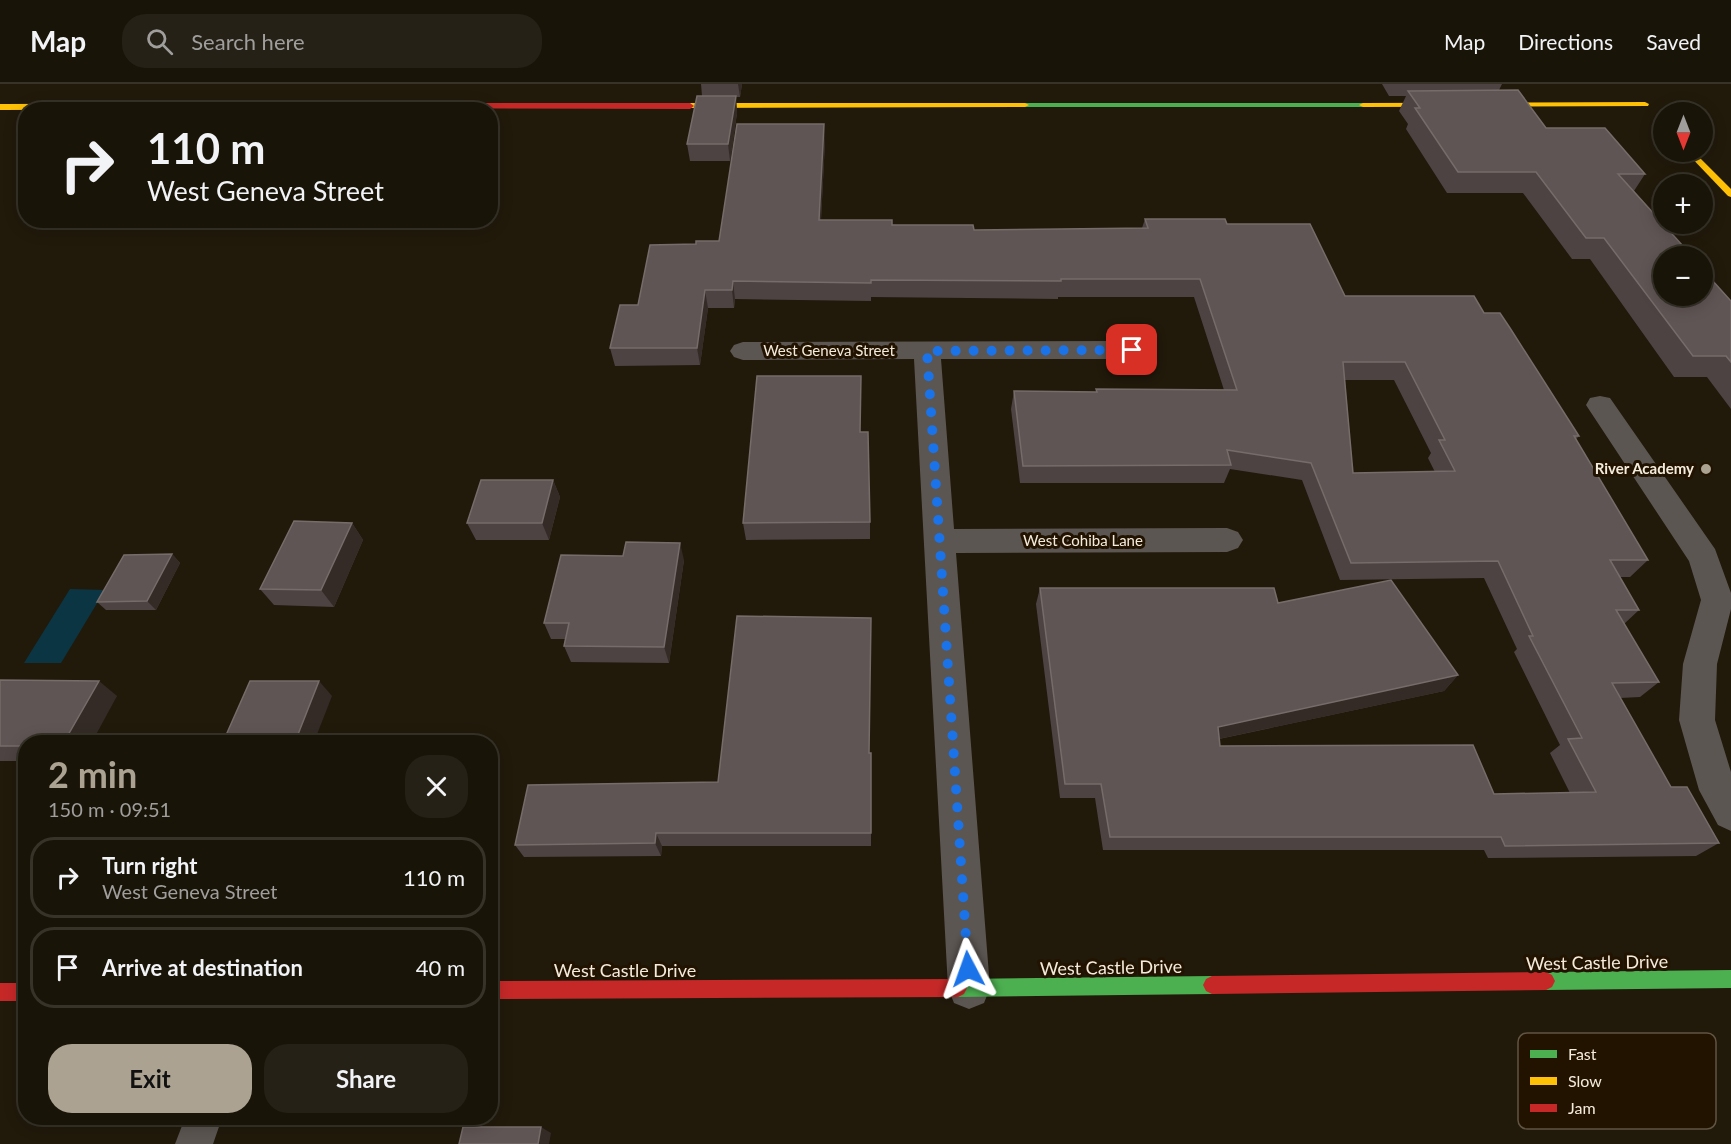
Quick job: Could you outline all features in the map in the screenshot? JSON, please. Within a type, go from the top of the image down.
[{"type":"street","points":[[1632,91],[1653,112]]},
{"type":"street","points":[[498,106],[1646,104]]},
{"type":"street","points":[[0,107],[18,107]]},
{"type":"street","points":[[1700,162],[1731,194]]},
{"type":"street","name":"West Geneva Street","points":[[743,351],[1132,350]]},
{"type":"street","points":[[927,351],[969,988]]},
{"type":"street","points":[[1600,405],[1704,558],[1724,602],[1700,664],[1697,720],[1718,790],[1731,813]]},
{"type":"street","name":"West Cohiba Lane","points":[[939,541],[1227,540]]},
{"type":"street","name":"West Castle Drive","points":[[498,990],[969,988],[1731,979]]},
{"type":"street","points":[[0,992],[18,992]]},
{"type":"lane","points":[[194,1144],[201,1125]]},
{"type":"water","points":[[70,589],[105,590],[61,663],[24,663]]},
{"type":"building","points":[[1518,90],[1546,128],[1605,128],[1645,174],[1618,174],[1653,213],[1653,234],[1672,234],[1683,246],[1653,246],[1653,303],[1604,238],[1586,238],[1536,172],[1458,172],[1415,108],[1420,108],[1408,91]]},
{"type":"building","points":[[697,96],[736,96],[728,144],[687,144]]},
{"type":"building","points":[[737,124],[824,124],[819,220],[892,220],[892,225],[973,225],[974,230],[1148,228],[1145,219],[1225,219],[1227,224],[1310,224],[1345,296],[1474,296],[1484,313],[1500,313],[1510,328],[1579,436],[1574,436],[1648,560],[1610,560],[1639,610],[1616,610],[1659,682],[1612,683],[1671,787],[1687,787],[1719,843],[1505,846],[1501,837],[1110,837],[1101,784],[1065,784],[1040,588],[1274,588],[1278,603],[1391,580],[1458,675],[1218,727],[1220,746],[1473,745],[1494,794],[1596,792],[1568,739],[1582,738],[1529,636],[1533,636],[1498,561],[1351,563],[1311,463],[1227,450],[1231,465],[1023,466],[1014,391],[1237,390],[1200,279],[871,280],[871,283],[733,281],[732,290],[705,290],[697,348],[610,348],[620,305],[638,305],[650,245],[719,241]],"holes":[[[1343,362],[1405,362],[1445,440],[1439,440],[1455,471],[1353,473]]]},
{"type":"building","points":[[1713,281],[1731,301],[1731,362],[1726,356],[1693,356],[1655,306],[1713,306]]},
{"type":"building","points":[[757,376],[861,376],[860,432],[868,432],[870,522],[743,523]]},
{"type":"building","points":[[481,480],[553,480],[542,523],[467,523]]},
{"type":"building","points":[[294,521],[352,523],[321,590],[260,589]]},
{"type":"building","points":[[626,542],[680,543],[664,647],[564,646],[569,623],[544,623],[561,555],[623,556]]},
{"type":"building","points":[[172,554],[147,601],[97,602],[124,555]]},
{"type":"building","points":[[737,616],[871,618],[869,753],[871,753],[871,833],[656,833],[655,843],[515,845],[528,785],[718,782]]},
{"type":"building","points":[[0,680],[99,681],[68,735],[18,735],[18,746],[0,746]]},
{"type":"building","points":[[250,681],[319,681],[298,735],[226,735]]},
{"type":"building","points":[[463,1127],[541,1127],[538,1144],[459,1144]]},
{"type":"traffic: fast","points":[[1025,105],[1363,105]]},
{"type":"traffic: fast","points":[[1546,981],[1731,979]]},
{"type":"traffic: fast","points":[[958,988],[1212,985]]},
{"type":"traffic: slow","points":[[1363,105],[1645,104]]},
{"type":"traffic: slow","points":[[690,106],[1025,105]]},
{"type":"traffic: slow","points":[[0,107],[18,107]]},
{"type":"traffic: slow","points":[[1700,162],[1731,194]]},
{"type":"traffic: jam","points":[[498,106],[690,106]]},
{"type":"traffic: jam","points":[[1212,985],[1546,981]]},
{"type":"traffic: jam","points":[[498,990],[958,988]]},
{"type":"traffic: jam","points":[[0,992],[18,992]]},
{"type":"place","name":"River Academy","points":[[1706,469]]},
{"type":"route","points":[[968,969],[927,351],[1132,350]]}]
